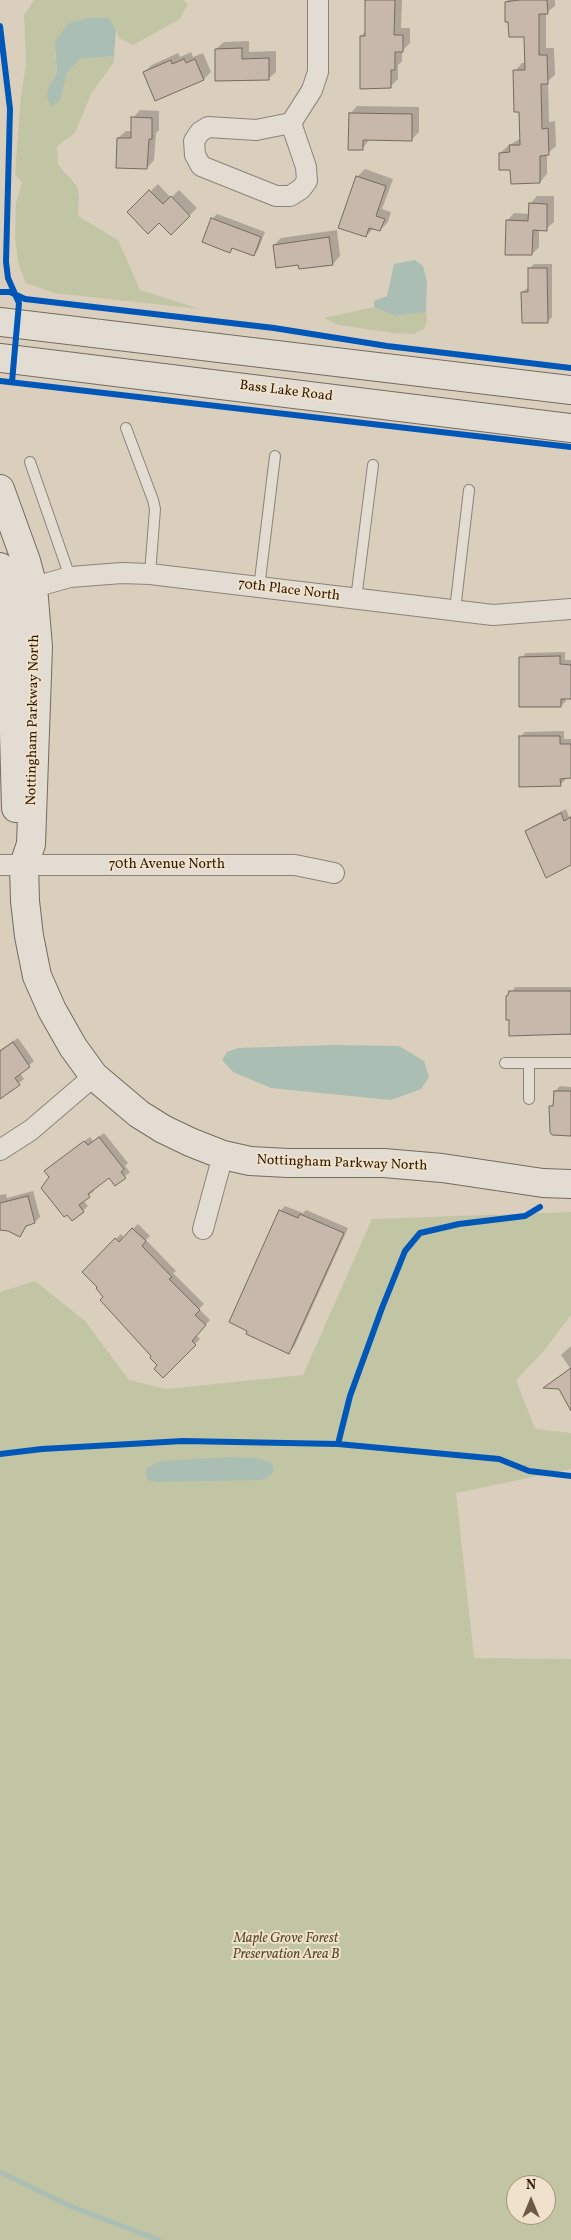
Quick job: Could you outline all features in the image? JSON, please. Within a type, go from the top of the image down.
[{"type":"main road","points":[[0,322],[571,390]]},
{"type":"main road","name":"Bass Lake Road","points":[[0,358],[571,428]]},
{"type":"main road","name":"Nottingham Parkway North","points":[[0,489],[26,561],[21,591],[11,620],[16,844],[12,865],[25,901],[29,936],[37,976],[52,1010],[73,1047],[94,1076],[139,1114],[163,1129],[223,1155],[250,1160],[288,1163],[393,1164],[442,1168],[542,1183],[571,1184]]},
{"type":"main road","name":"Nottingham Parkway North","points":[[0,567],[21,591]]},
{"type":"street","points":[[291,122],[306,167],[307,181],[301,189],[290,196],[276,196],[201,166],[195,155],[194,141],[200,132],[208,127],[256,130],[291,122],[312,90],[318,72],[318,0]]},
{"type":"street","name":"70th Place North","points":[[21,591],[70,577],[122,573],[150,574],[493,615],[571,609]]},
{"type":"street","name":"70th Avenue North","points":[[12,865],[295,865],[334,873]]},
{"type":"street","points":[[0,1150],[31,1130],[94,1076]]},
{"type":"street","points":[[203,1229],[223,1155]]},
{"type":"lane","points":[[126,428],[155,510],[150,574]]},
{"type":"lane","points":[[259,588],[275,456]]},
{"type":"lane","points":[[30,462],[70,577]]},
{"type":"lane","points":[[356,599],[373,465]]},
{"type":"lane","points":[[455,610],[469,490]]},
{"type":"lane","points":[[504,1063],[571,1063]]},
{"type":"lane","points":[[529,1063],[529,1099]]},
{"type":"green space","points":[[34,0],[183,0],[188,4],[180,19],[133,45],[119,38],[116,30],[55,51],[57,73],[48,88],[60,101],[67,73],[80,59],[114,56],[114,62],[91,94],[75,133],[57,146],[58,165],[77,186],[79,196],[78,216],[118,240],[140,290],[200,309],[54,293],[26,283],[19,266],[15,239],[16,203],[22,183],[15,174],[21,96],[26,64],[24,15]]},
{"type":"green space","points":[[374,307],[396,316],[426,312],[427,321],[424,329],[413,334],[339,325],[324,318]]},
{"type":"green space","name":"Maple Grove Forest Preservation Area B","points":[[571,1212],[571,1315],[543,1352],[516,1380],[535,1429],[571,1433],[571,1469],[456,1493],[474,1658],[571,1659],[571,2240],[0,2240],[0,1292],[35,1281],[85,1321],[129,1380],[166,1389],[303,1375],[372,1219]]},
{"type":"shaded area","points":[[88,18],[109,18],[116,30],[114,56],[80,59],[67,73],[60,101],[51,106],[47,98],[48,88],[57,73],[55,41],[68,24]]},
{"type":"shaded area","points":[[415,260],[423,266],[427,282],[426,312],[396,316],[374,307],[374,301],[387,296],[394,264]]},
{"type":"shaded area","points":[[334,1045],[399,1046],[424,1061],[429,1077],[421,1089],[391,1100],[271,1088],[233,1072],[222,1060],[227,1052],[238,1048]]},
{"type":"shaded area","points":[[231,1457],[256,1458],[271,1462],[274,1469],[270,1476],[262,1480],[158,1482],[148,1480],[146,1476],[147,1468],[161,1461]]},
{"type":"building","points":[[365,0],[395,0],[394,35],[403,35],[403,52],[395,52],[395,70],[391,70],[391,88],[360,89],[360,36],[365,36]]},
{"type":"building","points":[[547,0],[548,14],[539,14],[539,55],[547,55],[548,84],[541,84],[542,129],[548,128],[549,155],[540,156],[540,183],[511,184],[510,170],[499,170],[499,153],[510,152],[509,145],[520,145],[519,112],[514,112],[513,70],[525,70],[524,37],[509,37],[508,22],[505,22],[505,2]]},
{"type":"building","points":[[242,48],[242,59],[269,58],[269,80],[215,81],[215,49]]},
{"type":"building","points":[[184,59],[186,63],[195,59],[204,80],[155,101],[143,72],[171,60],[172,64]]},
{"type":"building","points":[[349,113],[412,114],[412,141],[363,140],[363,150],[348,150]]},
{"type":"building","points":[[131,117],[152,118],[152,139],[149,139],[147,169],[116,168],[117,138],[131,138]]},
{"type":"building","points":[[356,176],[386,186],[376,216],[385,219],[380,231],[369,228],[366,237],[338,228]]},
{"type":"building","points":[[149,190],[163,204],[171,196],[190,216],[171,235],[159,223],[148,234],[127,212]]},
{"type":"building","points":[[529,203],[547,204],[547,231],[533,230],[532,255],[505,255],[506,220],[528,221]]},
{"type":"building","points":[[211,218],[261,237],[254,256],[232,248],[230,253],[202,242]]},
{"type":"building","points":[[329,237],[333,265],[299,269],[298,265],[276,268],[273,245]]},
{"type":"building","points":[[528,268],[547,268],[548,323],[522,323],[521,292],[528,292]]},
{"type":"building","points":[[560,656],[560,664],[571,665],[571,699],[561,699],[561,707],[519,707],[519,657]]},
{"type":"building","points":[[519,736],[560,736],[560,744],[571,744],[571,778],[560,779],[561,786],[519,787]]},
{"type":"building","points":[[561,813],[564,821],[571,817],[571,865],[546,878],[525,831]]},
{"type":"building","points":[[509,991],[571,991],[571,1034],[509,1036],[509,1020],[506,1020],[506,996]]},
{"type":"building","points":[[13,1042],[30,1067],[15,1078],[20,1085],[0,1099],[0,1051]]},
{"type":"building","points":[[554,1091],[571,1091],[571,1136],[552,1135],[550,1132],[549,1106],[553,1106]]},
{"type":"building","points":[[99,1137],[124,1169],[121,1172],[126,1178],[115,1186],[109,1178],[88,1194],[90,1197],[79,1205],[84,1212],[72,1221],[67,1215],[64,1217],[41,1188],[49,1177],[44,1171],[84,1141],[88,1145]]},
{"type":"building","points":[[28,1196],[35,1223],[26,1226],[20,1237],[8,1231],[0,1230],[0,1203]]},
{"type":"building","points":[[279,1210],[298,1218],[300,1214],[344,1233],[289,1354],[246,1334],[247,1331],[229,1322]]},
{"type":"building","points":[[132,1228],[146,1241],[142,1246],[172,1277],[169,1279],[200,1310],[195,1315],[206,1325],[192,1341],[196,1345],[163,1378],[154,1369],[157,1365],[150,1358],[151,1356],[100,1300],[103,1297],[97,1287],[82,1272],[115,1238],[119,1242]]},
{"type":"building","points":[[571,1368],[571,1411],[559,1389],[543,1388]]},
{"type":"waterway","points":[[0,2172],[70,2206],[159,2240]]},
{"type":"cycle path","points":[[0,26],[10,109],[6,262],[8,278],[19,303],[12,382]]},
{"type":"cycle path","points":[[0,292],[10,292],[25,299],[274,328],[387,346],[571,368]]},
{"type":"cycle path","points":[[0,381],[571,447]]},
{"type":"cycle path","points":[[0,1454],[42,1449],[183,1441],[338,1444],[350,1396],[382,1308],[405,1251],[420,1233],[459,1224],[525,1216],[540,1207]]},
{"type":"cycle path","points":[[338,1444],[499,1459],[529,1471],[571,1476]]}]
